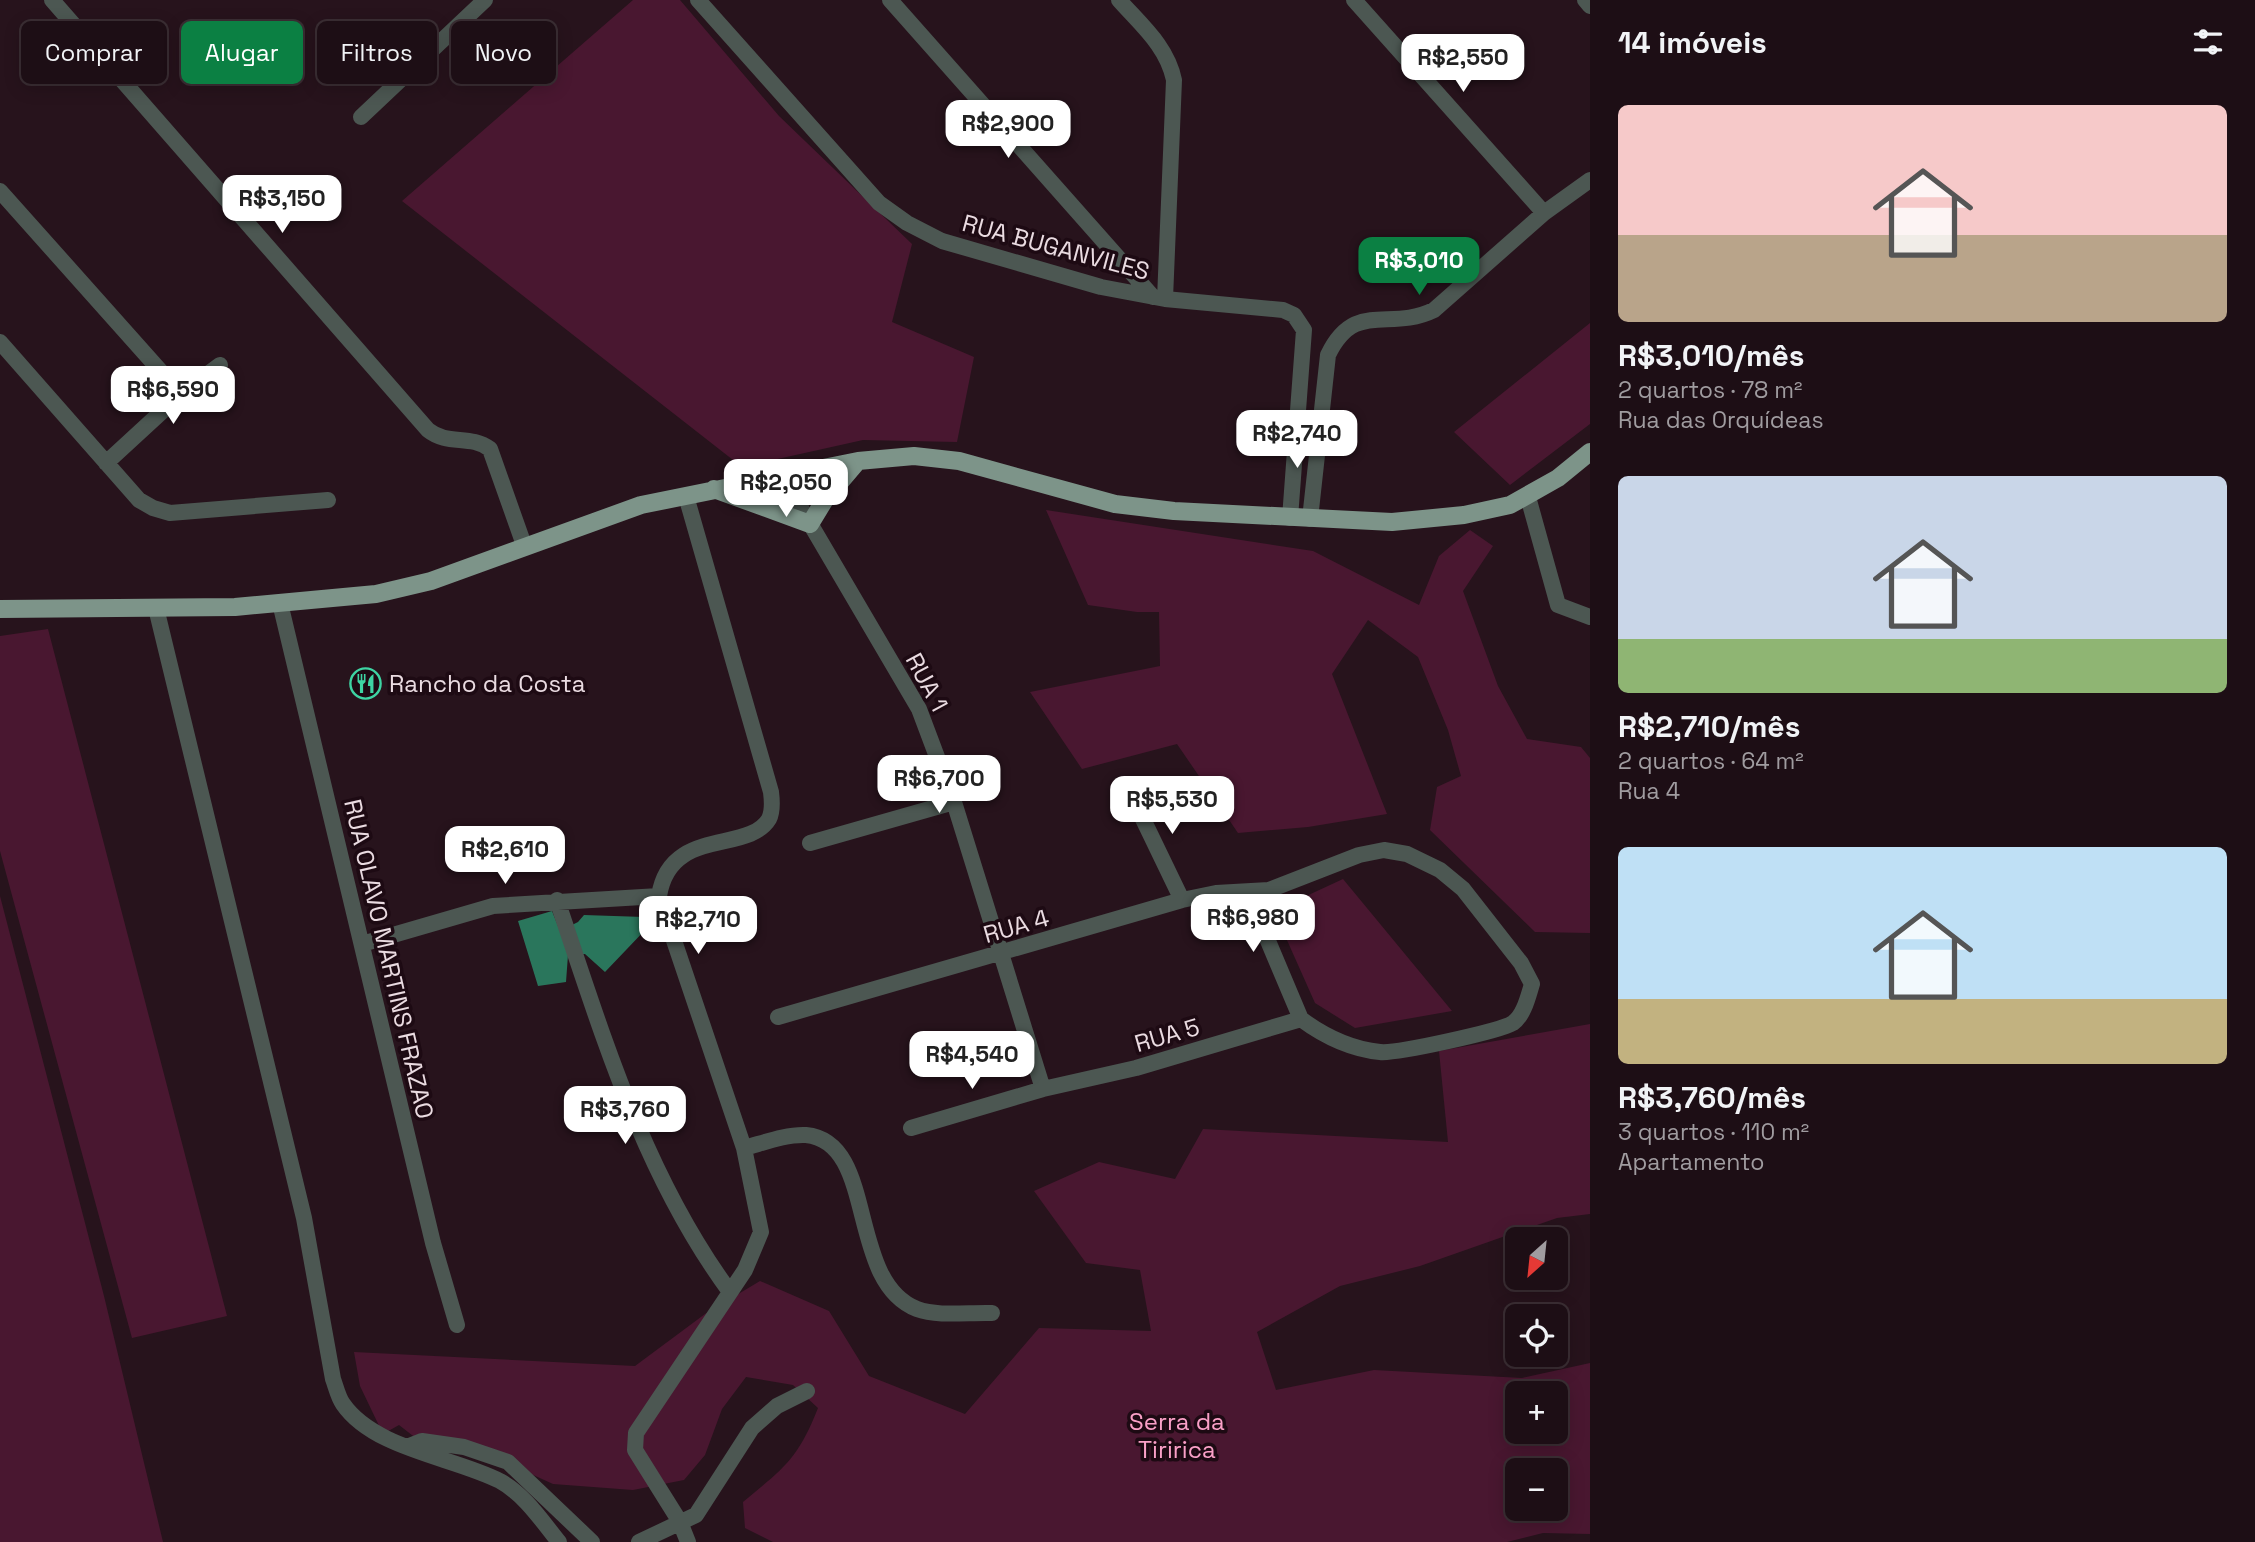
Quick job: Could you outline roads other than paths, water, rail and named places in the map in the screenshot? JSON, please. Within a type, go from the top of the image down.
[{"type":"main road","points":[[0,609],[280,604],[376,594],[431,581],[524,545],[641,505],[781,474],[858,461],[914,456],[959,461],[1115,504],[1174,511],[1392,522],[1464,515],[1510,505],[1558,478],[1590,452]]},
{"type":"main road","points":[[714,489],[810,524],[824,501],[858,461]]},
{"type":"street","points":[[52,0],[428,430],[450,441],[480,441],[490,449],[524,545]]},
{"type":"street","points":[[361,117],[485,0]]},
{"type":"street","points":[[890,0],[1159,298]]},
{"type":"street","points":[[1119,0],[1161,46],[1170,62],[1174,80],[1159,298]]},
{"type":"street","points":[[1354,0],[1544,213]]},
{"type":"street","points":[[1585,0],[1590,6]]},
{"type":"street","name":"RUA BUGANVILES","points":[[706,3],[879,203],[907,223],[942,241],[1101,287],[1159,298],[1283,310],[1301,322],[1304,330],[1290,518]]},
{"type":"street","points":[[1310,519],[1328,355],[1337,336],[1350,324],[1418,318],[1434,310],[1544,213],[1590,180]]},
{"type":"street","points":[[0,191],[181,394]]},
{"type":"street","points":[[0,342],[139,500],[153,508],[170,513],[328,500]]},
{"type":"street","points":[[106,463],[181,394],[220,365]]},
{"type":"street","name":"RUA 1","points":[[781,474],[919,709],[954,802],[1043,1089]]},
{"type":"street","points":[[687,496],[771,792],[772,808],[769,819],[758,830],[688,852],[661,881],[659,896],[744,1148],[761,1232],[745,1270],[636,1433],[635,1450],[680,1522],[688,1542]]},
{"type":"street","points":[[1528,497],[1558,605],[1590,617]]},
{"type":"street","name":"RUA OLAVO MARTINS FRAZAO","points":[[280,604],[433,1243],[457,1325]]},
{"type":"street","points":[[156,608],[304,1218],[333,1379],[343,1404],[357,1418],[407,1447],[503,1483],[529,1506],[559,1542]]},
{"type":"street","points":[[1128,788],[1182,900]]},
{"type":"street","points":[[810,843],[954,802]]},
{"type":"street","points":[[1384,850],[1407,853],[1440,870],[1463,889],[1521,963],[1532,984],[1526,1005],[1513,1023],[1424,1047],[1381,1052],[1347,1045],[1323,1035],[1301,1019],[1260,922],[1260,906],[1269,890],[1359,855],[1384,850]]},
{"type":"street","name":"RUA 4","points":[[778,1017],[1000,955],[1182,900],[1216,893],[1269,890]]},
{"type":"street","points":[[362,944],[493,906],[557,900],[659,896]]},
{"type":"street","points":[[557,900],[638,1131],[701,1252],[730,1292]]},
{"type":"street","name":"RUA 5","points":[[911,1128],[1043,1089],[1136,1068],[1301,1019]]},
{"type":"street","points":[[744,1148],[789,1136],[807,1135],[825,1140],[839,1154],[850,1172],[875,1262],[887,1288],[919,1310],[992,1313]]},
{"type":"street","points":[[639,1542],[696,1515],[752,1428],[777,1406],[807,1391]]},
{"type":"street","points":[[407,1447],[422,1441],[464,1447],[508,1462],[592,1542]]},
{"type":"place","name":"Rancho da Costa","points":[[366,683]]},
{"type":"park label","name":"Serra da Tiririca","points":[[1177,1435]]}]
